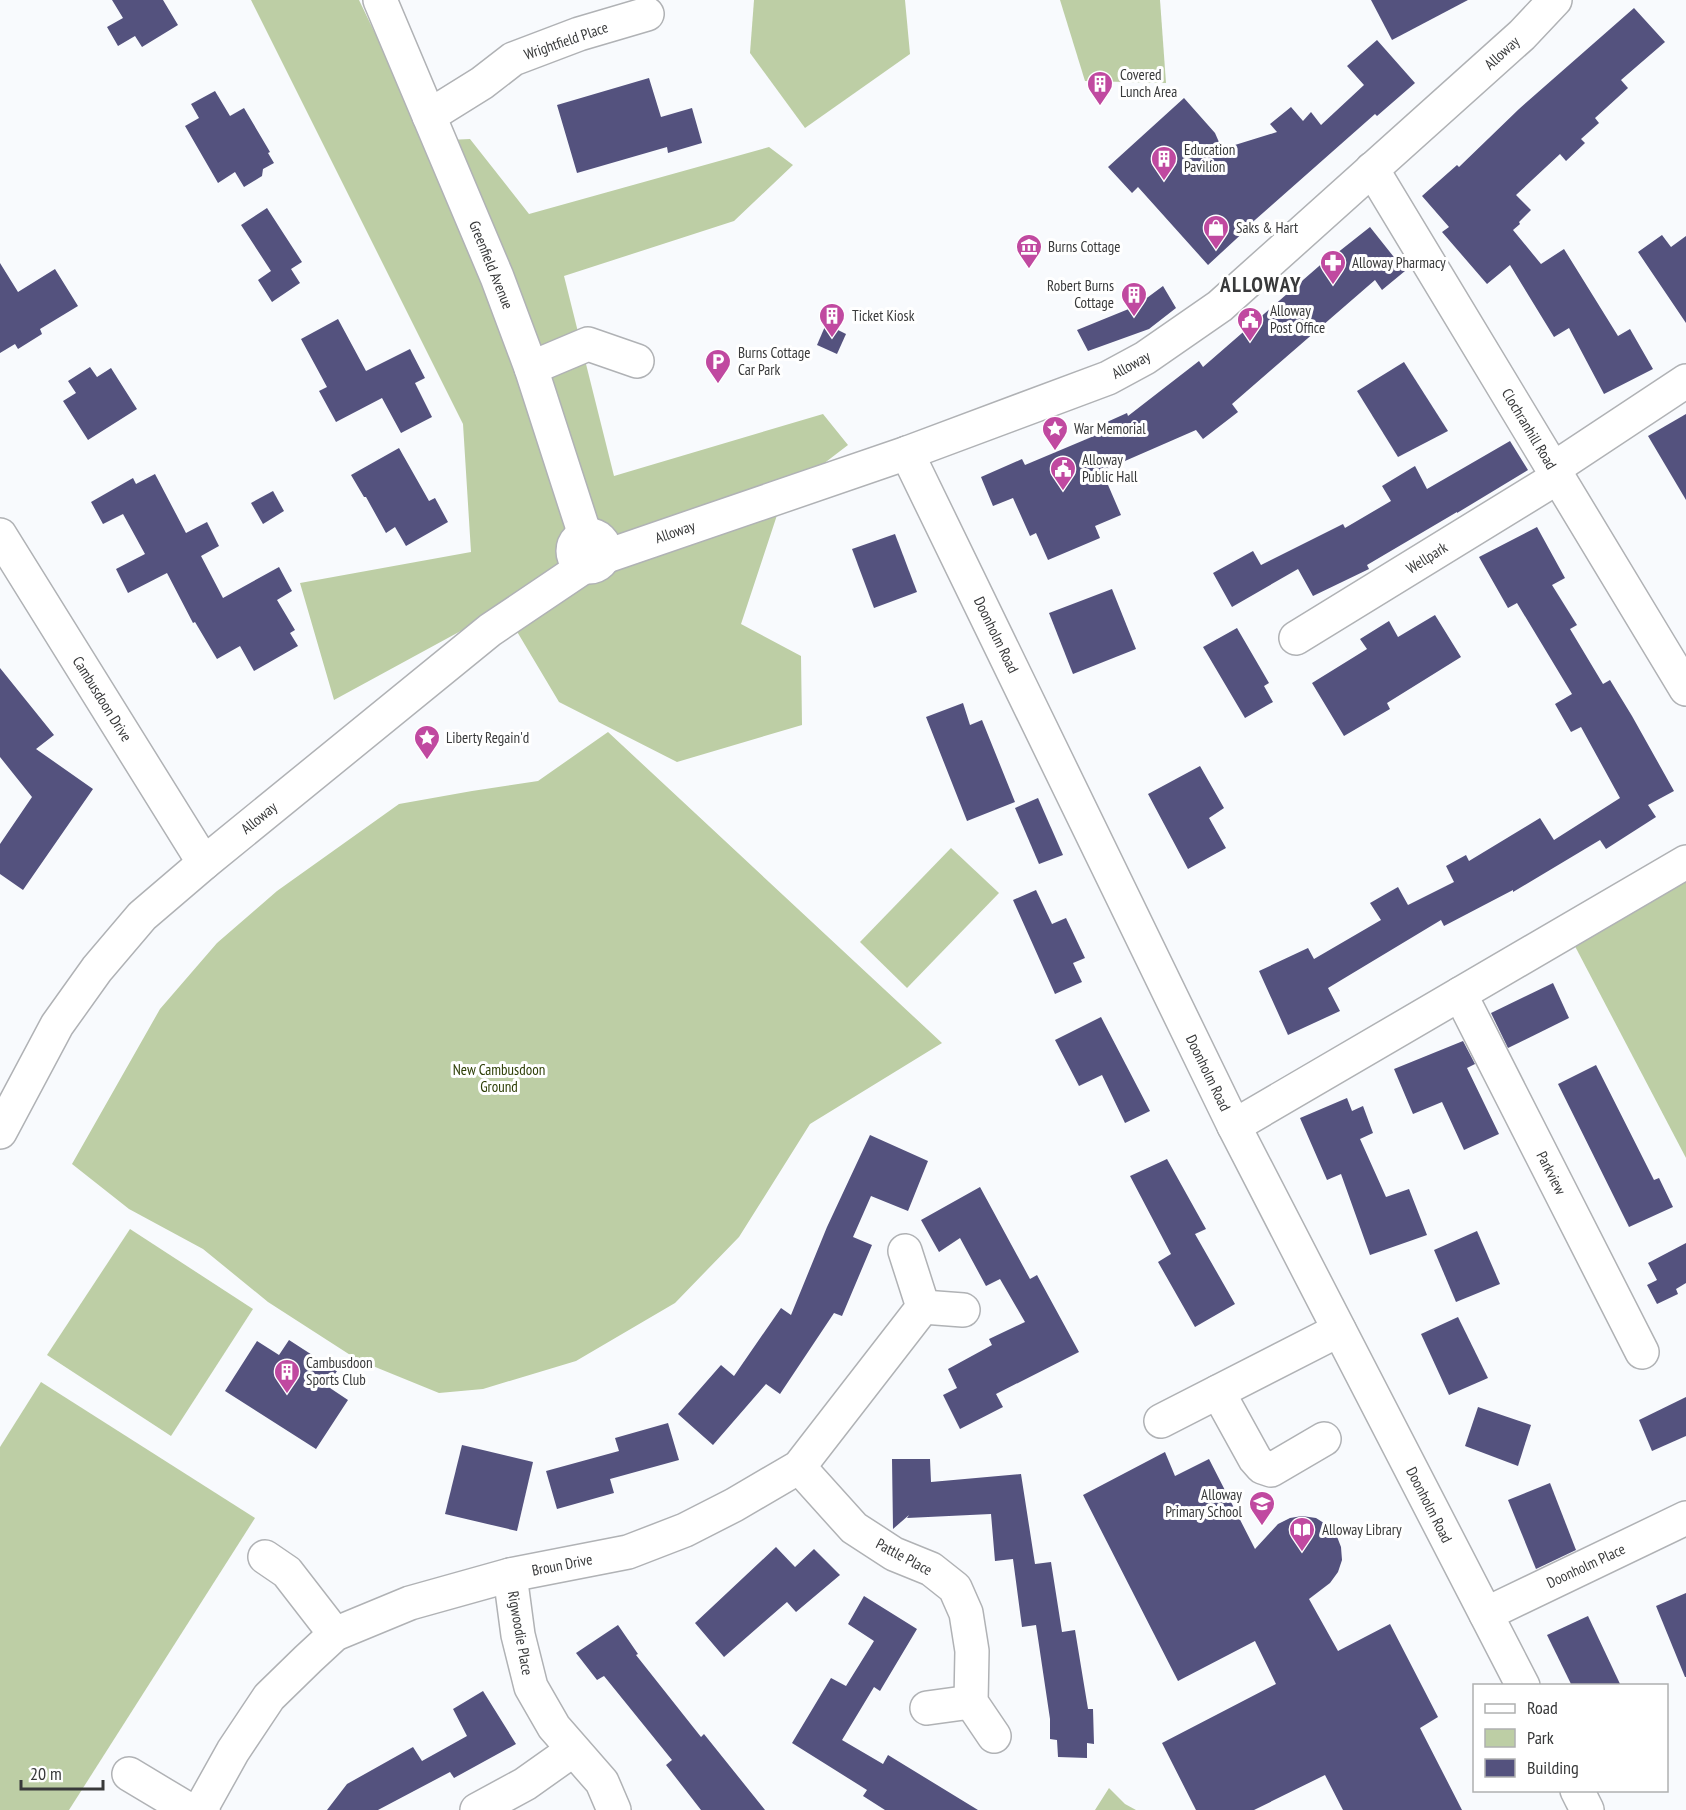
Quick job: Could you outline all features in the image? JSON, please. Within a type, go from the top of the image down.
[{"type":"street","name":"Greenfield Avenue","points":[[380,0],[497,277],[531,368],[592,553]]},
{"type":"street","name":"Alloway","points":[[0,1132],[57,1025],[97,969],[142,916],[490,630],[592,553],[907,453],[1107,378],[1145,358],[1220,306],[1522,35],[1555,0]]},
{"type":"street","name":"Wrightfield Place","points":[[429,116],[482,83],[513,59],[579,34],[647,14]]},
{"type":"street","name":"Clochranhill Road","points":[[1372,169],[1686,689]]},
{"type":"street","points":[[531,368],[588,344],[637,361]]},
{"type":"street","name":"Wellpark","points":[[1296,638],[1555,473],[1686,381]]},
{"type":"street","name":"Doonholm Road","points":[[907,453],[1234,1126],[1522,1684]]},
{"type":"street","name":"Cambusdoon Drive","points":[[0,535],[204,863]]},
{"type":"street","points":[[1234,1126],[1686,862]]},
{"type":"street","name":"Parkview","points":[[1460,994],[1642,1352]]},
{"type":"street","points":[[905,1251],[922,1307],[963,1310]]},
{"type":"street","name":"Broun Drive","points":[[202,1810],[233,1751],[269,1697],[335,1634],[410,1603],[510,1575],[628,1552],[685,1530],[734,1505],[799,1467],[922,1307]]},
{"type":"street","points":[[1161,1421],[1339,1330]]},
{"type":"street","points":[[1218,1392],[1255,1460],[1262,1467],[1271,1470],[1324,1439]]},
{"type":"street","name":"Pattle Place","points":[[799,1467],[854,1528],[894,1554],[931,1569],[955,1588],[966,1613],[972,1651],[972,1702]]},
{"type":"street","name":"Doonholm Place","points":[[1486,1614],[1686,1518]]},
{"type":"street","points":[[265,1557],[287,1572],[335,1634]]},
{"type":"street","name":"Rigwoodie Place","points":[[510,1575],[518,1635],[531,1687],[554,1727],[602,1782],[614,1810]]},
{"type":"street","points":[[927,1708],[972,1702],[994,1736]]},
{"type":"street","points":[[477,1810],[525,1784],[573,1750]]},
{"type":"street","points":[[129,1774],[189,1810]]},
{"type":"street","points":[[1578,1792],[1587,1810]]},
{"type":"green space","points":[[251,0],[359,0],[427,141],[470,139],[529,214],[769,147],[793,165],[734,221],[564,276],[614,476],[823,414],[848,445],[784,494],[741,624],[801,656],[802,725],[677,762],[559,702],[503,608],[334,700],[300,583],[471,552],[463,424]]},
{"type":"green space","points":[[754,0],[905,0],[910,54],[805,128],[750,53]]},
{"type":"green space","points":[[1060,0],[1160,0],[1166,83],[1085,81]]},
{"type":"green space","name":"New Cambusdoon Ground","points":[[608,732],[942,1043],[810,1124],[739,1237],[675,1303],[576,1361],[483,1389],[439,1393],[358,1360],[268,1302],[203,1249],[129,1209],[72,1164],[160,1009],[217,943],[277,891],[399,804],[538,781]]},
{"type":"green space","points":[[951,848],[999,893],[907,988],[860,942]]},
{"type":"green space","points":[[1686,862],[1686,1158],[1567,931]]},
{"type":"green space","points":[[130,1229],[253,1309],[171,1436],[47,1355]]},
{"type":"green space","points":[[41,1382],[255,1518],[69,1810],[0,1810],[0,1447]]},
{"type":"green space","points":[[1109,1788],[1125,1804],[1136,1810],[1095,1810]]},
{"type":"building","points":[[112,0],[163,0],[178,25],[142,47],[135,36],[118,46],[107,27],[123,18]]},
{"type":"building","points":[[1371,0],[1468,0],[1392,40]]},
{"type":"building","points":[[1634,8],[1665,42],[1621,80],[1628,88],[1595,118],[1599,123],[1581,139],[1585,143],[1566,161],[1560,154],[1516,195],[1531,210],[1513,230],[1541,264],[1564,249],[1618,336],[1630,329],[1653,369],[1604,394],[1569,328],[1554,337],[1510,265],[1487,284],[1442,232],[1449,227],[1422,196],[1457,165],[1459,167],[1519,109]]},
{"type":"building","points":[[1377,40],[1415,83],[1377,116],[1375,114],[1247,227],[1208,265],[1138,187],[1132,193],[1108,167],[1184,98],[1215,133],[1222,149],[1277,132],[1270,124],[1291,107],[1303,121],[1311,112],[1321,125],[1364,85],[1347,66]]},
{"type":"building","points":[[649,78],[661,117],[692,108],[702,143],[668,153],[667,147],[577,173],[557,105]]},
{"type":"building","points":[[215,91],[230,116],[244,108],[274,163],[263,169],[262,176],[244,187],[235,172],[218,183],[185,126],[199,118],[191,104]]},
{"type":"building","points":[[267,208],[302,262],[291,269],[300,283],[272,302],[258,280],[271,271],[241,225]]},
{"type":"building","points":[[1370,227],[1405,271],[1382,290],[1375,280],[1232,404],[1238,412],[1203,439],[1196,430],[1102,471],[1121,515],[1095,526],[1100,538],[1048,560],[1036,533],[1030,536],[1013,498],[993,506],[981,477],[1022,459],[1025,465],[1101,433],[1098,426],[1127,413],[1128,416],[1199,361],[1203,367],[1326,260]]},
{"type":"building","points":[[1662,235],[1671,247],[1686,236],[1686,323],[1638,252]]},
{"type":"building","points":[[0,263],[18,292],[55,269],[78,306],[40,329],[42,334],[18,349],[15,344],[0,353]]},
{"type":"building","name":"Robert Burns Cottage","points":[[1163,286],[1176,308],[1149,329],[1088,351],[1077,330],[1136,306]]},
{"type":"building","points":[[338,319],[366,371],[410,349],[425,378],[415,383],[432,417],[401,433],[382,398],[336,422],[319,391],[327,387],[301,339]]},
{"type":"building","name":"Ticket Kiosk","points":[[826,324],[846,334],[837,354],[817,345]]},
{"type":"building","points":[[1404,362],[1448,431],[1398,457],[1357,391]]},
{"type":"building","points":[[90,367],[97,377],[111,368],[137,409],[88,440],[63,401],[76,393],[68,381]]},
{"type":"building","points":[[1686,414],[1686,500],[1648,436]]},
{"type":"building","points":[[1510,441],[1528,470],[1367,565],[1369,569],[1313,596],[1298,569],[1232,607],[1213,573],[1253,551],[1261,565],[1343,524],[1345,528],[1391,501],[1382,486],[1415,466],[1427,489]]},
{"type":"building","points":[[399,448],[429,501],[435,498],[448,522],[406,546],[395,527],[386,533],[351,475]]},
{"type":"building","points":[[155,474],[186,533],[207,522],[219,546],[201,556],[223,598],[279,567],[292,591],[277,600],[295,630],[290,633],[298,646],[254,671],[240,646],[217,659],[195,622],[193,623],[167,573],[128,593],[116,569],[145,554],[123,514],[103,524],[91,502],[133,478],[136,484]]},
{"type":"building","points":[[273,491],[284,511],[263,524],[251,503]]},
{"type":"building","points":[[1537,527],[1565,578],[1552,585],[1577,625],[1570,629],[1603,684],[1610,680],[1674,791],[1648,805],[1656,817],[1606,849],[1600,840],[1513,892],[1513,890],[1444,926],[1441,920],[1328,988],[1340,1011],[1288,1035],[1259,971],[1308,948],[1314,959],[1381,920],[1370,903],[1398,887],[1408,905],[1454,882],[1446,866],[1466,855],[1469,861],[1540,818],[1554,840],[1620,798],[1581,727],[1571,732],[1555,704],[1572,694],[1517,603],[1508,608],[1479,557]]},
{"type":"building","points":[[895,534],[917,592],[874,608],[852,549]]},
{"type":"building","points":[[1112,589],[1136,649],[1073,674],[1049,613]]},
{"type":"building","points":[[1435,615],[1461,657],[1387,703],[1390,709],[1344,736],[1312,683],[1367,649],[1360,639],[1389,621],[1398,637]]},
{"type":"building","points":[[1237,628],[1269,683],[1264,686],[1273,702],[1245,718],[1203,647]]},
{"type":"building","points":[[0,668],[54,735],[36,749],[93,789],[23,890],[0,874],[0,844],[32,797],[0,757]]},
{"type":"building","points":[[963,703],[970,725],[982,720],[1015,802],[967,821],[926,717]]},
{"type":"building","points":[[1200,766],[1224,808],[1209,818],[1226,848],[1188,869],[1148,794]]},
{"type":"building","points":[[1038,798],[1063,855],[1039,864],[1015,808]]},
{"type":"building","points":[[1036,890],[1052,924],[1066,918],[1085,958],[1073,963],[1082,982],[1055,994],[1013,900]]},
{"type":"building","points":[[1553,983],[1569,1018],[1508,1048],[1491,1013]]},
{"type":"building","points":[[1101,1017],[1150,1111],[1125,1123],[1102,1075],[1079,1086],[1055,1040]]},
{"type":"building","points":[[1463,1041],[1475,1064],[1467,1068],[1499,1134],[1464,1150],[1442,1102],[1413,1114],[1394,1069]]},
{"type":"building","points":[[1596,1065],[1654,1180],[1659,1178],[1673,1207],[1629,1227],[1558,1084]]},
{"type":"building","points":[[1347,1098],[1352,1111],[1363,1106],[1373,1133],[1360,1139],[1386,1197],[1409,1189],[1427,1235],[1370,1255],[1341,1174],[1327,1180],[1300,1118]]},
{"type":"building","points":[[870,1135],[928,1161],[908,1211],[871,1196],[853,1237],[872,1245],[842,1316],[834,1313],[780,1394],[766,1384],[713,1445],[678,1414],[721,1365],[734,1376],[781,1308],[791,1315],[827,1227]]},
{"type":"building","points":[[1167,1159],[1206,1229],[1195,1234],[1235,1304],[1195,1327],[1158,1262],[1171,1254],[1130,1176]]},
{"type":"building","points":[[980,1187],[1030,1279],[1037,1275],[1079,1352],[996,1394],[1003,1407],[960,1429],[943,1395],[957,1388],[948,1369],[992,1345],[989,1339],[1025,1322],[1000,1279],[986,1286],[960,1238],[939,1252],[921,1220]]},
{"type":"building","points":[[1477,1231],[1500,1284],[1456,1302],[1434,1250]]},
{"type":"building","points":[[1686,1243],[1686,1283],[1676,1289],[1678,1294],[1657,1304],[1647,1285],[1657,1280],[1648,1263]]},
{"type":"building","points":[[1458,1317],[1488,1378],[1449,1395],[1421,1334]]},
{"type":"building","name":"Cambusdoon Sports Club","points":[[289,1340],[337,1371],[327,1386],[348,1400],[316,1449],[225,1391],[257,1341],[279,1355]]},
{"type":"building","points":[[1686,1397],[1686,1436],[1652,1451],[1639,1420]]},
{"type":"building","points":[[1478,1407],[1531,1425],[1518,1466],[1465,1446]]},
{"type":"building","points":[[668,1423],[679,1460],[610,1479],[614,1493],[557,1509],[546,1471],[619,1451],[615,1438]]},
{"type":"building","points":[[462,1445],[533,1462],[517,1531],[445,1514]]},
{"type":"building","points":[[1165,1452],[1175,1476],[1209,1459],[1255,1549],[1278,1524],[1290,1518],[1302,1516],[1316,1518],[1336,1534],[1341,1547],[1342,1560],[1338,1572],[1330,1583],[1309,1599],[1338,1651],[1390,1624],[1438,1717],[1420,1728],[1462,1810],[1343,1810],[1325,1775],[1254,1810],[1196,1810],[1162,1743],[1276,1684],[1255,1641],[1178,1681],[1083,1495]]},
{"type":"building","points":[[892,1459],[930,1459],[931,1482],[1021,1474],[1035,1564],[1051,1562],[1062,1632],[1075,1630],[1088,1709],[1093,1709],[1094,1744],[1087,1743],[1087,1758],[1058,1757],[1057,1740],[1050,1739],[1050,1719],[1036,1625],[1022,1627],[1013,1559],[995,1561],[991,1514],[907,1518],[909,1515],[893,1529]]},
{"type":"building","points":[[1550,1483],[1576,1550],[1536,1569],[1508,1500]]},
{"type":"building","points":[[776,1547],[795,1567],[814,1549],[840,1575],[796,1612],[787,1602],[724,1657],[695,1623]]},
{"type":"building","points":[[1686,1593],[1686,1677],[1685,1677],[1656,1606]]},
{"type":"building","points":[[864,1596],[917,1629],[880,1691],[874,1687],[842,1740],[883,1764],[888,1755],[978,1810],[885,1810],[863,1796],[867,1790],[792,1743],[831,1678],[846,1686],[874,1641],[848,1624]]},
{"type":"building","points":[[1588,1616],[1620,1684],[1571,1684],[1547,1635]]},
{"type":"building","points":[[618,1625],[638,1654],[636,1655],[701,1737],[704,1734],[765,1810],[701,1810],[666,1765],[672,1760],[604,1676],[597,1680],[576,1653]]},
{"type":"building","points":[[483,1691],[516,1744],[454,1778],[450,1772],[378,1810],[327,1810],[347,1784],[413,1747],[422,1761],[467,1736],[453,1709]]},
{"type":"place","name":"Covered Lunch Area","points":[[1100,107]]},
{"type":"place","name":"Education Pavilion","points":[[1164,182]]},
{"type":"place","name":"Saks & Hart","points":[[1216,251]]},
{"type":"place","name":"Burns Cottage","points":[[1029,270]]},
{"type":"place","name":"Alloway Pharmacy","points":[[1333,286]]},
{"type":"place","name":"Robert Burns Cottage","points":[[1134,318]]},
{"type":"place","name":"Ticket Kiosk","points":[[832,339]]},
{"type":"place","name":"Alloway Post Office","points":[[1250,343]]},
{"type":"place","name":"Burns Cottage Car Park","points":[[718,385]]},
{"type":"place","name":"War Memorial","points":[[1055,452]]},
{"type":"place","name":"Alloway Public Hall","points":[[1063,492]]},
{"type":"place","name":"Liberty Regain'd","points":[[427,761]]},
{"type":"place","name":"Cambusdoon Sports Club","points":[[287,1395]]},
{"type":"place","name":"Alloway Primary School","points":[[1262,1527]]},
{"type":"place","name":"Alloway Library","points":[[1302,1553]]},
{"type":"district","name":"ALLOWAY","points":[[1261,285]]}]
